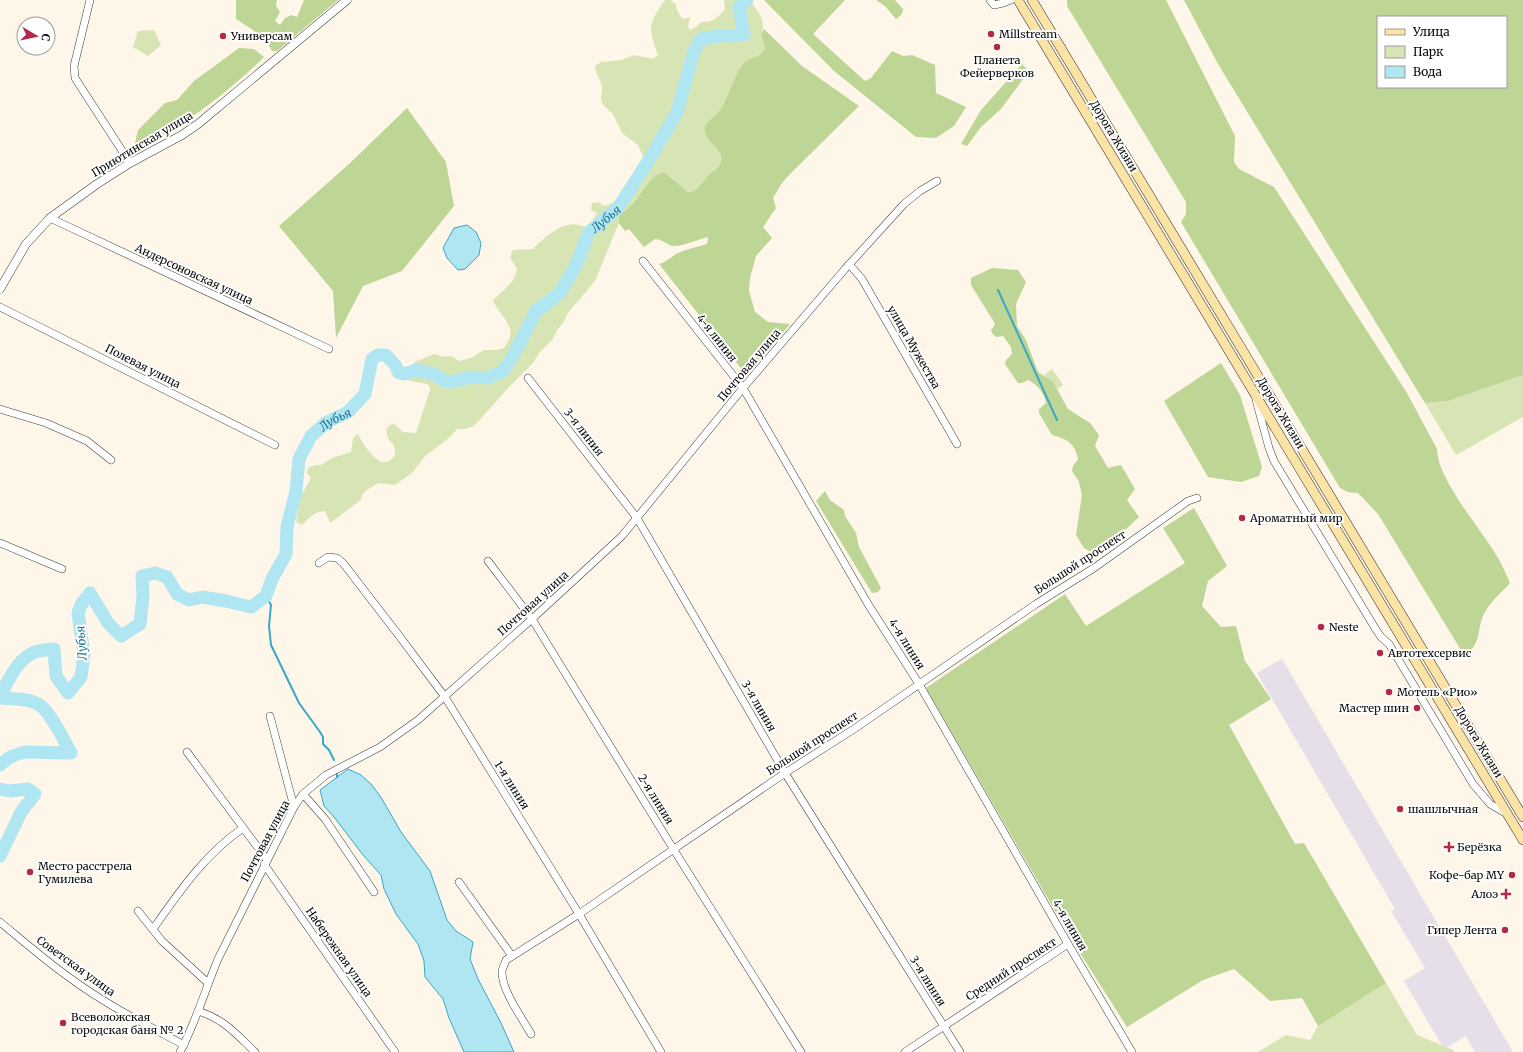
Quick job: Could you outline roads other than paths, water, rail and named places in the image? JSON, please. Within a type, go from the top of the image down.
[{"type":"main road","name":"Дорога Жизни","points":[[1018,0],[1523,840]]},
{"type":"main road","name":"Дорога Жизни","points":[[1032,0],[1523,817]]},
{"type":"street","points":[[90,0],[74,66],[75,78],[130,163]]},
{"type":"street","name":"Приютинская улица","points":[[1,283],[26,244],[50,218],[97,184],[130,163],[182,135],[198,124],[347,0]]},
{"type":"street","points":[[990,0],[994,5],[1011,0]]},
{"type":"street","name":"Почтовая улица","points":[[180,1052],[208,983],[266,862],[294,807],[303,794],[326,774],[380,747],[400,735],[445,697],[622,536],[743,388],[850,264],[904,204],[920,191],[937,182]]},
{"type":"street","name":"Андерсоновская улица","points":[[50,218],[329,349]]},
{"type":"street","name":"4-я линия","points":[[643,261],[743,388],[868,604],[919,684],[1068,944],[1132,1052]]},
{"type":"street","name":"улица Мужества","points":[[850,264],[862,279],[957,444]]},
{"type":"street","name":"Полевая улица","points":[[0,307],[275,445]]},
{"type":"street","name":"3-я линия","points":[[528,378],[637,518],[786,773],[960,1052]]},
{"type":"street","points":[[1253,391],[1274,461],[1375,628],[1381,637],[1389,644],[1473,784],[1490,804],[1508,815]]},
{"type":"street","points":[[0,409],[46,423],[86,441],[111,460]]},
{"type":"street","name":"Большой проспект","points":[[531,1034],[508,994],[502,971],[506,960],[579,914],[786,773],[854,729],[1036,604],[1094,568],[1188,501],[1197,498]]},
{"type":"street","points":[[0,543],[62,569]]},
{"type":"street","name":"1-я линия","points":[[319,563],[328,557],[337,558],[343,563],[445,697],[579,914],[661,1052]]},
{"type":"street","name":"2-я линия","points":[[488,561],[532,619],[674,850],[801,1052]]},
{"type":"street","points":[[270,716],[294,807]]},
{"type":"street","name":"Набережная улица","points":[[187,752],[243,828],[395,1052]]},
{"type":"street","points":[[303,794],[325,819],[374,892]]},
{"type":"street","points":[[153,929],[172,900],[210,855],[226,839],[243,828]]},
{"type":"street","points":[[458,882],[512,956]]},
{"type":"street","points":[[138,911],[162,941],[208,983]]},
{"type":"street","name":"Советская улица","points":[[0,922],[69,978],[116,1009],[184,1045]]},
{"type":"street","name":"Средний проспект","points":[[905,1052],[1068,944]]},
{"type":"street","points":[[198,1010],[213,1015],[224,1023],[255,1052]]},
{"type":"water","points":[[467,225],[476,232],[481,243],[479,255],[465,269],[458,270],[447,258],[443,248],[454,228]]},
{"type":"water","points":[[348,769],[361,775],[372,785],[401,832],[430,871],[447,920],[456,931],[473,942],[470,959],[478,979],[514,1052],[464,1052],[449,1018],[443,999],[425,977],[424,961],[418,944],[396,914],[384,889],[381,875],[324,806],[320,790]]},
{"type":"waterway","name":"Лубья","points":[[0,696],[10,677],[23,659],[35,652],[54,649],[56,676],[68,693],[81,677],[84,654],[78,613],[81,605],[90,593],[108,623],[121,636],[140,624],[143,596],[142,576],[155,573],[167,577],[177,594],[189,600],[202,597],[251,607],[266,596],[272,579],[286,554],[287,527],[296,491],[299,459],[311,436],[327,422],[348,412],[365,394],[372,359],[378,355],[386,355],[396,366],[398,372],[404,374],[417,370],[436,375],[445,381],[450,382],[471,377],[488,378],[503,371],[513,356],[536,311],[560,293],[576,265],[589,232],[618,208],[649,160],[677,112],[694,51],[701,39],[718,36],[744,35],[739,7],[747,0]]},
{"type":"waterway","points":[[998,290],[1057,420]]},
{"type":"waterway","points":[[266,596],[271,605],[269,626],[271,645],[299,703],[320,732],[323,737],[323,744],[329,750],[334,760]]},
{"type":"waterway","name":"Лубья","points":[[0,698],[19,699],[34,702],[43,707],[52,719],[71,753],[24,752],[10,757],[0,765]]},
{"type":"waterway","name":"Лубья","points":[[0,789],[10,791],[28,789],[35,794],[21,812],[0,856]]},
{"type":"place","name":"Millstream","points":[[991,34]]},
{"type":"place","name":"Универсам","points":[[223,36]]},
{"type":"place","name":"Планета Фейерверков","points":[[997,47]]},
{"type":"place","name":"Ароматный мир","points":[[1242,518]]},
{"type":"place","name":"Neste","points":[[1321,627]]},
{"type":"place","name":"Автотехсервис","points":[[1380,653]]},
{"type":"place","name":"Мотель «Рио»","points":[[1389,692]]},
{"type":"place","name":"Мастер шин","points":[[1417,708]]},
{"type":"place","name":"шашлычная","points":[[1400,809]]},
{"type":"place","name":"Берёзка","points":[[1449,847]]},
{"type":"place","name":"Место расстрела Гумилева","points":[[30,872]]},
{"type":"place","name":"Кофе-бар MY","points":[[1512,875]]},
{"type":"place","name":"Алоэ","points":[[1506,894]]},
{"type":"place","name":"Гипер Лента","points":[[1505,930]]},
{"type":"place","name":"Всеволожская городская баня № 2","points":[[63,1023]]}]
